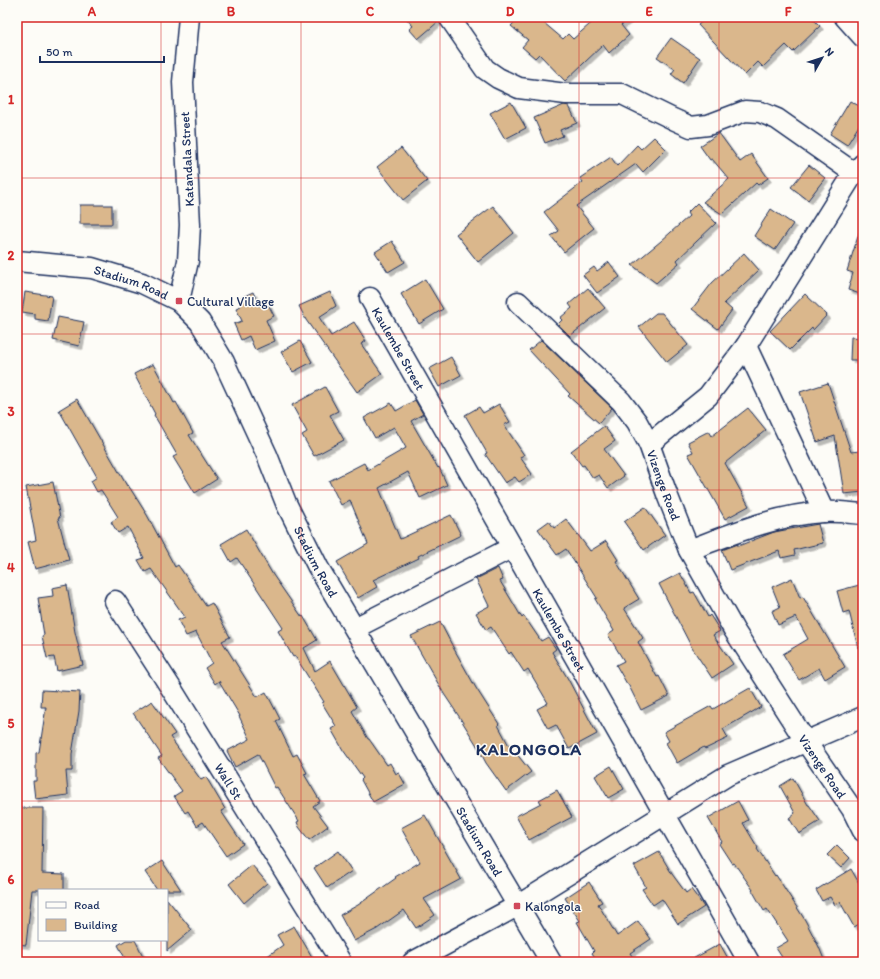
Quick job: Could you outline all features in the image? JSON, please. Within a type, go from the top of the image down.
[{"type":"street","name":"Katandala Street","points":[[178,301],[188,261],[190,225],[183,82],[189,17]]},
{"type":"street","points":[[449,17],[485,69],[498,78],[519,88],[566,94],[622,94],[691,127],[708,125],[745,111],[760,112],[777,119],[859,168]]},
{"type":"street","points":[[846,17],[863,37]]},
{"type":"street","name":"Vizenge Road","points":[[859,168],[746,346],[708,396],[649,444],[689,550],[734,630],[852,810],[863,831]]},
{"type":"street","name":"Stadium Road","points":[[17,261],[92,268],[142,283],[178,301],[200,322],[224,362],[267,455],[286,503],[318,567],[517,906],[552,962]]},
{"type":"street","name":"Kaulembe Street","points":[[370,298],[511,548],[749,962]]},
{"type":"street","points":[[518,302],[621,401],[637,422],[649,444]]},
{"type":"street","points":[[746,346],[824,512]]},
{"type":"street","points":[[689,550],[744,530],[784,518],[824,512],[863,514]]},
{"type":"street","points":[[354,628],[511,548]]},
{"type":"street","name":"Wall St","points":[[115,601],[171,688],[341,962]]},
{"type":"street","points":[[414,962],[517,906],[728,775],[863,717]]},
{"type":"building","points":[[405,17],[438,17],[439,21],[418,39],[409,29],[413,26]]},
{"type":"building","points":[[519,17],[537,17],[563,39],[568,34],[573,39],[598,17],[632,17],[621,25],[629,35],[609,53],[603,45],[565,81],[539,54],[535,58],[522,47],[528,40],[511,26]]},
{"type":"building","points":[[707,17],[811,17],[820,26],[793,52],[786,45],[763,67],[758,62],[745,75],[698,25]]},
{"type":"building","points":[[671,38],[700,58],[683,83],[671,74],[675,69],[657,57]]},
{"type":"building","points":[[850,101],[863,108],[863,119],[847,145],[830,134]]},
{"type":"building","points":[[511,102],[526,128],[505,139],[490,113]]},
{"type":"building","points":[[564,105],[569,106],[577,123],[560,130],[563,136],[545,143],[534,118]]},
{"type":"building","points":[[719,133],[740,162],[751,154],[768,178],[758,185],[756,183],[722,214],[703,202],[729,179],[712,159],[710,160],[700,146]]},
{"type":"building","points":[[654,137],[666,149],[643,172],[636,164],[576,206],[594,228],[564,252],[551,236],[559,231],[544,212],[583,182],[580,178],[611,157],[617,166],[637,145],[641,149]]},
{"type":"building","points":[[401,148],[427,181],[403,200],[377,167]]},
{"type":"building","points":[[809,165],[825,178],[808,200],[791,187]]},
{"type":"building","points":[[697,203],[716,223],[677,260],[679,263],[656,283],[632,265],[689,216],[687,213]]},
{"type":"building","points":[[80,205],[112,205],[112,224],[80,224]]},
{"type":"building","points":[[493,206],[514,233],[478,262],[456,234]]},
{"type":"building","points":[[771,209],[793,224],[775,250],[754,236]]},
{"type":"building","points":[[860,230],[863,231],[863,295],[848,290],[853,273],[847,271]]},
{"type":"building","points":[[392,241],[405,262],[388,272],[375,252]]},
{"type":"building","points":[[744,253],[759,270],[724,303],[732,310],[718,329],[692,309],[712,283]]},
{"type":"building","points":[[609,262],[620,277],[597,293],[583,275],[594,267],[597,271]]},
{"type":"building","points":[[425,279],[443,309],[419,324],[401,294]]},
{"type":"building","points":[[588,288],[605,308],[570,336],[558,324],[562,320],[560,318],[572,308],[569,304]]},
{"type":"building","points":[[25,292],[52,296],[48,321],[35,319],[35,314],[22,312]]},
{"type":"building","points":[[253,292],[259,306],[267,302],[274,316],[266,320],[275,341],[255,350],[249,336],[241,340],[234,324],[242,321],[236,308],[241,306],[238,299]]},
{"type":"building","points":[[330,292],[336,306],[319,317],[331,336],[354,322],[366,341],[361,344],[382,374],[357,392],[306,320],[299,306]]},
{"type":"building","points":[[805,294],[827,315],[813,330],[812,328],[790,350],[770,331]]},
{"type":"building","points":[[656,313],[662,313],[688,345],[667,362],[639,327]]},
{"type":"building","points":[[58,317],[84,322],[79,346],[53,340]]},
{"type":"building","points":[[851,337],[863,338],[863,360],[850,360]]},
{"type":"building","points":[[541,340],[612,408],[599,423],[568,396],[570,394],[529,350]]},
{"type":"building","points":[[300,341],[312,362],[293,372],[281,352]]},
{"type":"building","points":[[451,357],[461,375],[439,387],[429,369]]},
{"type":"building","points":[[153,364],[174,403],[176,402],[193,433],[189,435],[217,479],[195,493],[173,457],[177,455],[154,415],[155,414],[134,374]]},
{"type":"building","points":[[828,383],[851,452],[860,451],[863,470],[863,492],[844,494],[835,436],[817,442],[800,392]]},
{"type":"building","points":[[325,387],[338,411],[330,415],[344,440],[314,456],[302,435],[307,432],[292,405]]},
{"type":"building","points":[[77,399],[127,486],[128,485],[147,515],[175,567],[178,565],[206,606],[212,603],[230,637],[222,641],[257,697],[266,692],[280,719],[276,721],[293,756],[297,754],[307,773],[304,774],[320,801],[313,806],[328,826],[309,840],[299,827],[297,822],[299,821],[277,787],[275,788],[258,754],[235,767],[227,751],[250,739],[240,716],[219,681],[215,684],[205,668],[212,663],[196,632],[186,636],[178,620],[185,617],[151,569],[145,572],[138,560],[144,558],[128,527],[118,533],[111,522],[118,517],[101,490],[97,492],[91,481],[97,477],[59,410]]},
{"type":"building","points":[[415,400],[423,414],[411,421],[438,468],[439,467],[447,485],[420,498],[408,472],[379,488],[400,539],[451,515],[461,535],[418,556],[419,558],[373,580],[377,587],[358,598],[337,562],[368,544],[350,500],[341,505],[329,481],[364,463],[368,470],[406,448],[394,427],[375,438],[364,418],[391,403],[396,411]]},
{"type":"building","points":[[499,404],[510,422],[504,425],[524,455],[520,457],[532,474],[519,482],[515,477],[505,483],[485,454],[487,453],[465,415],[479,407],[483,413]]},
{"type":"building","points":[[748,408],[766,430],[725,463],[749,506],[725,519],[688,454],[693,452],[688,442],[709,431],[712,436]]},
{"type":"building","points":[[604,426],[615,441],[604,449],[624,476],[608,488],[599,475],[593,478],[584,465],[582,466],[571,451]]},
{"type":"building","points":[[53,482],[60,518],[58,518],[69,560],[35,569],[28,542],[36,540],[26,487]]},
{"type":"building","points":[[645,507],[665,535],[644,550],[624,522]]},
{"type":"building","points":[[566,519],[590,551],[606,541],[639,599],[624,608],[643,638],[638,642],[657,677],[659,676],[669,696],[641,710],[628,684],[616,665],[624,661],[608,635],[614,631],[595,599],[597,598],[566,549],[557,555],[538,529],[549,521],[554,528]]},
{"type":"building","points":[[818,524],[823,543],[794,550],[795,555],[781,558],[779,551],[730,570],[722,550],[738,544],[738,546],[774,532]]},
{"type":"building","points":[[246,529],[273,575],[302,617],[303,616],[317,640],[304,648],[315,671],[330,661],[357,707],[352,711],[368,739],[387,765],[390,763],[396,774],[399,773],[405,784],[373,802],[361,780],[363,778],[343,750],[331,729],[336,726],[322,703],[324,702],[295,656],[293,657],[278,631],[283,628],[237,558],[231,562],[221,544]]},
{"type":"building","points":[[498,568],[503,580],[500,581],[522,618],[524,616],[541,641],[548,637],[556,649],[552,652],[597,734],[569,749],[556,725],[548,729],[537,709],[548,703],[528,669],[524,672],[511,652],[509,654],[491,627],[486,630],[476,613],[489,606],[476,579]]},
{"type":"building","points":[[680,573],[691,593],[694,592],[708,617],[710,615],[720,631],[713,635],[733,664],[712,678],[692,648],[659,584]]},
{"type":"building","points":[[792,578],[800,598],[803,597],[845,667],[825,679],[819,668],[799,680],[783,654],[808,639],[796,617],[778,625],[772,611],[780,607],[772,587]]},
{"type":"building","points":[[863,584],[863,647],[858,648],[849,611],[843,613],[837,591]]},
{"type":"building","points":[[67,585],[75,632],[83,665],[57,671],[54,657],[47,658],[42,636],[44,635],[38,598],[53,596],[52,588]]},
{"type":"building","points":[[440,622],[476,688],[499,724],[498,725],[514,755],[516,753],[531,772],[506,791],[486,763],[411,636]]},
{"type":"building","points":[[750,688],[761,707],[723,729],[728,738],[705,749],[704,747],[677,763],[666,743],[669,741],[664,732],[711,706],[713,709]]},
{"type":"building","points":[[42,690],[80,692],[79,711],[72,754],[72,771],[66,771],[68,795],[35,799],[33,781],[36,781],[36,753],[39,752],[46,707],[41,707]]},
{"type":"building","points":[[152,701],[175,734],[170,737],[201,780],[206,777],[225,809],[221,811],[243,844],[226,856],[203,822],[197,826],[188,811],[185,813],[174,796],[182,791],[158,758],[162,756],[133,713]]},
{"type":"building","points":[[611,766],[624,789],[608,798],[595,776]]},
{"type":"building","points":[[793,778],[808,805],[820,821],[799,834],[789,818],[795,813],[780,786]]},
{"type":"building","points":[[557,790],[572,817],[529,840],[516,816],[541,803],[539,800]]},
{"type":"building","points":[[738,801],[748,820],[743,823],[758,848],[757,849],[805,920],[825,962],[785,962],[776,948],[788,941],[767,909],[764,911],[753,890],[734,863],[732,864],[719,844],[722,842],[708,818]]},
{"type":"building","points":[[17,808],[43,808],[42,873],[64,874],[64,889],[32,890],[26,945],[17,944]]},
{"type":"building","points":[[425,815],[461,879],[424,899],[435,915],[416,928],[404,910],[377,929],[354,941],[340,915],[358,905],[396,878],[395,877],[420,862],[401,828]]},
{"type":"building","points":[[837,845],[850,858],[841,868],[827,855]]},
{"type":"building","points":[[338,851],[352,871],[327,888],[314,868]]},
{"type":"building","points":[[659,852],[672,874],[686,893],[691,889],[704,907],[678,924],[662,899],[653,905],[642,889],[646,887],[634,866]]},
{"type":"building","points":[[162,861],[181,890],[156,889],[145,872]]},
{"type":"building","points":[[252,865],[267,883],[244,903],[229,884]]},
{"type":"building","points":[[851,869],[863,890],[863,922],[854,927],[840,902],[835,905],[830,897],[822,901],[816,890]]},
{"type":"building","points":[[589,882],[602,902],[598,904],[617,936],[638,921],[651,939],[630,953],[636,962],[598,962],[592,953],[594,951],[577,922],[580,921],[565,898]]},
{"type":"building","points":[[168,900],[192,930],[167,951],[168,941]]},
{"type":"building","points":[[294,926],[315,962],[259,962],[283,945],[277,935]]},
{"type":"building","points":[[124,941],[136,941],[146,962],[127,962],[118,945]]},
{"type":"building","points":[[720,944],[730,962],[687,962]]},
{"type":"place","name":"Cultural Village","points":[[179,301]]},
{"type":"place","name":"Kalongola","points":[[517,906]]},
{"type":"district","name":"KALONGOLA","points":[[529,749]]}]
